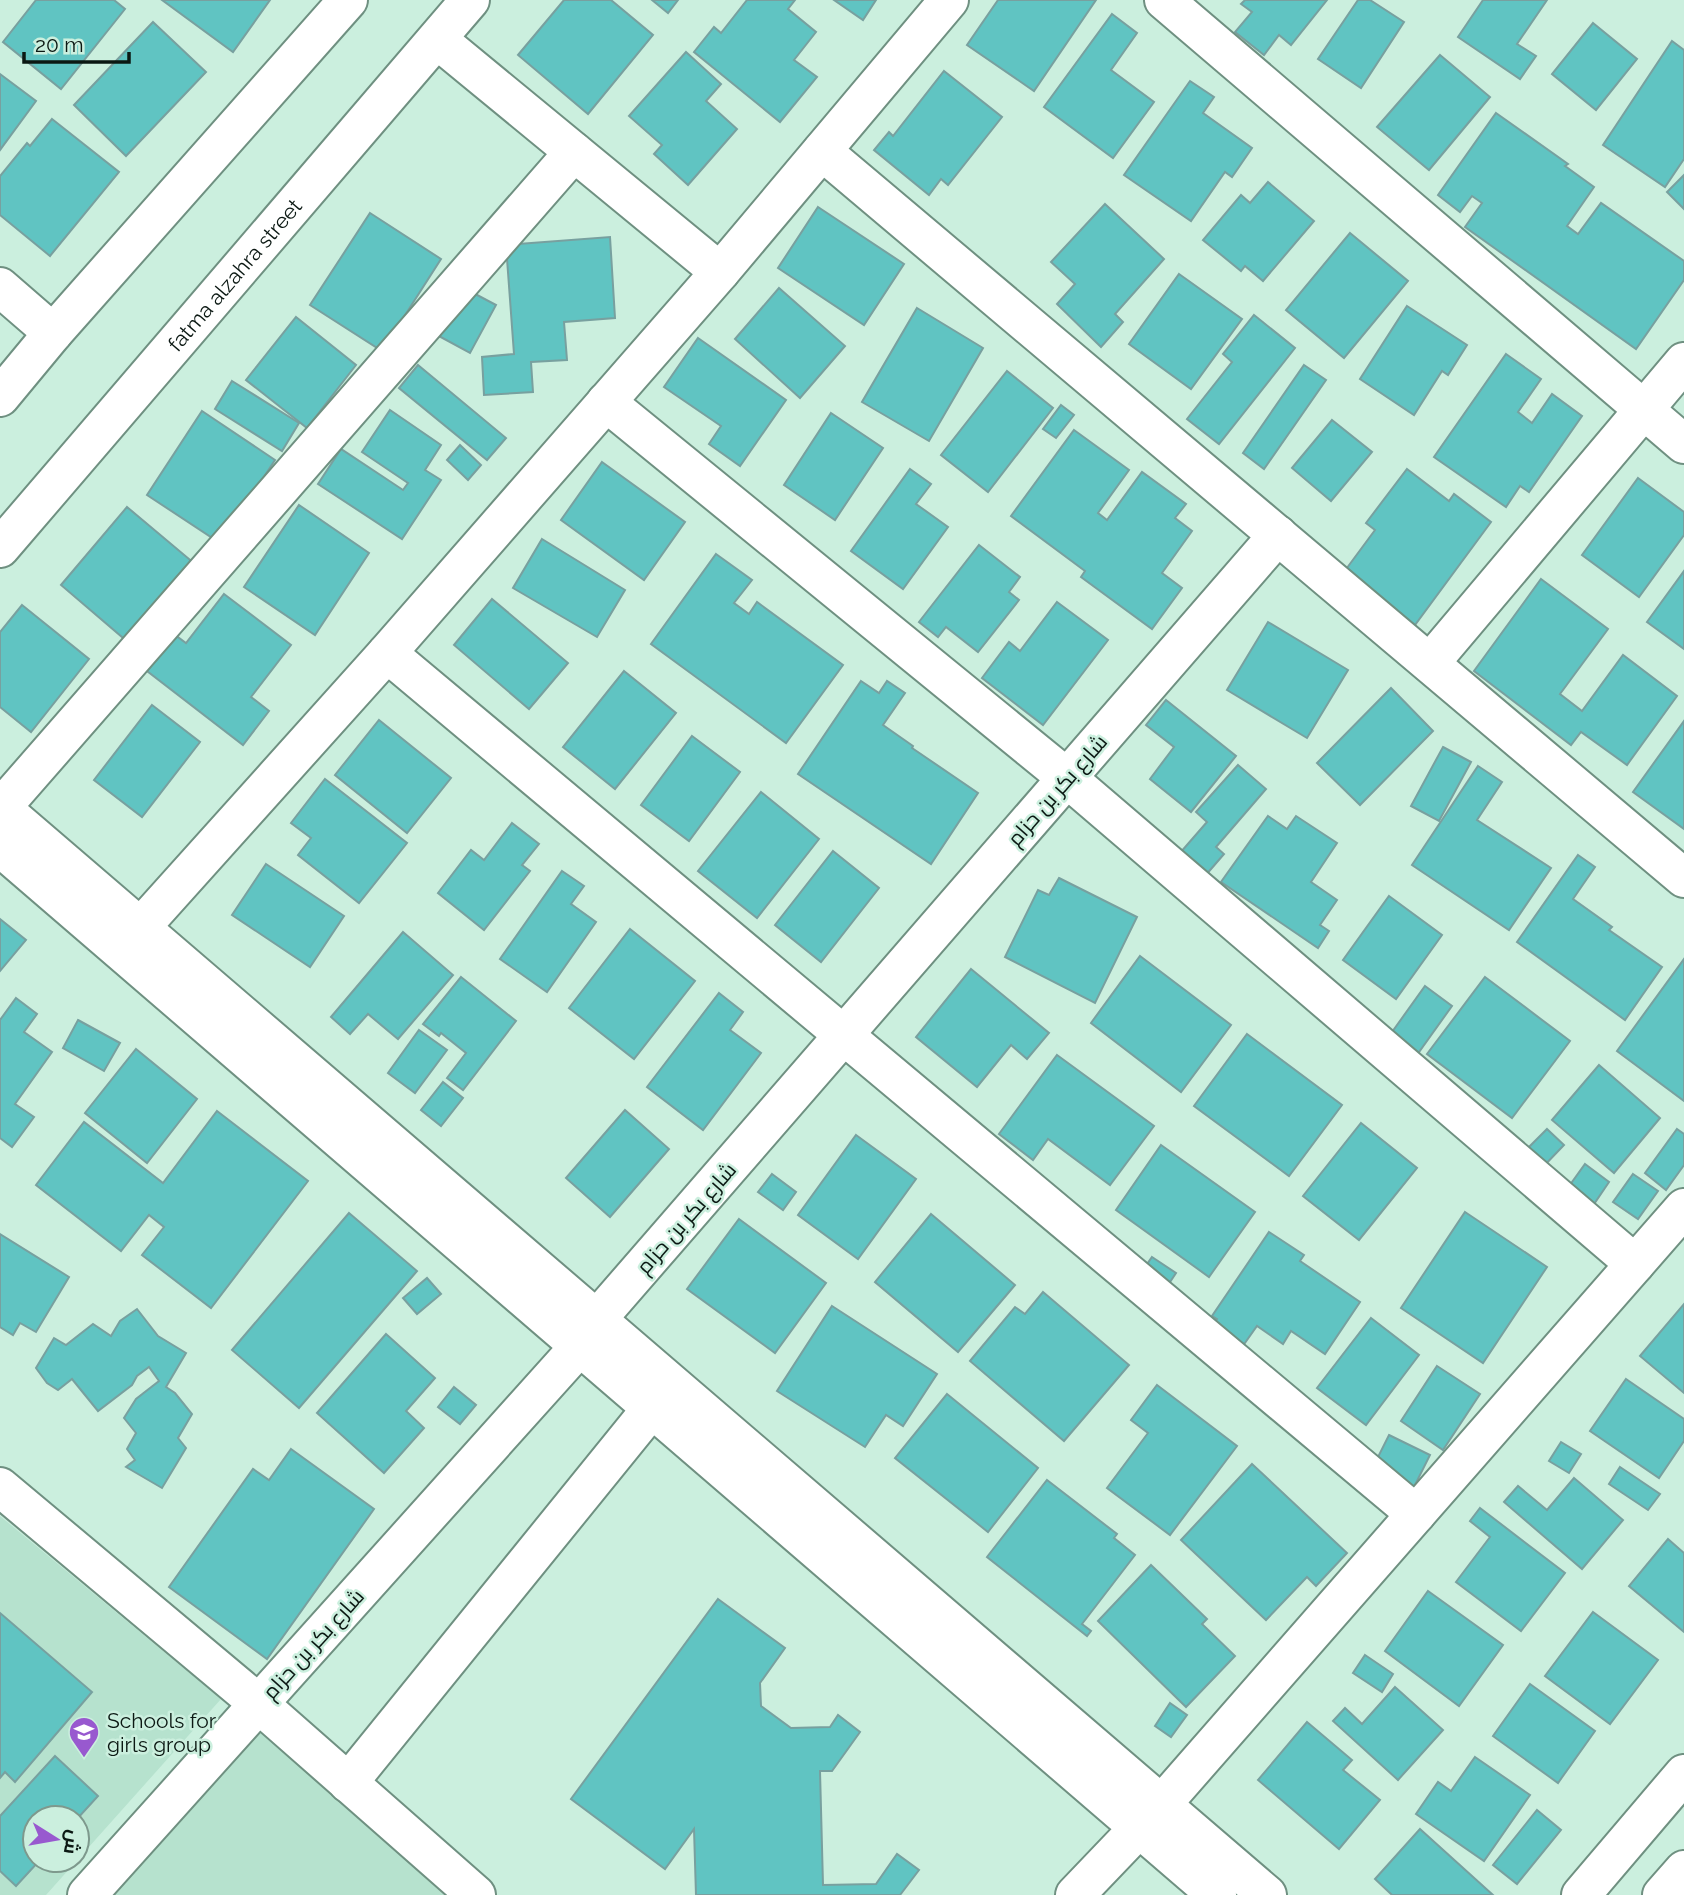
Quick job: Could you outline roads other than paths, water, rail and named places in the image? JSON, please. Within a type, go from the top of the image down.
[{"type":"street","points":[[0,397],[53,333],[348,0]]},
{"type":"street","name":"fatma alzahra street","points":[[0,548],[470,0]]},
{"type":"street","points":[[140,928],[387,653],[720,272],[949,0]]},
{"type":"street","points":[[1164,0],[1684,444]]},
{"type":"street","points":[[438,40],[720,272]]},
{"type":"street","points":[[822,151],[1684,878]]},
{"type":"street","points":[[574,152],[1,808],[140,928],[588,1333],[652,1408],[1150,1816],[1268,1895]]},
{"type":"street","points":[[0,287],[53,333]]},
{"type":"street","points":[[1430,663],[1684,362]]},
{"type":"street","points":[[606,402],[1067,778],[1635,1264]]},
{"type":"street","name":"شارع بكر بن حزام","points":[[88,1895],[588,1333],[1278,535]]},
{"type":"street","points":[[387,653],[1416,1514]]},
{"type":"street","points":[[0,847],[588,1333],[1150,1816],[1217,1895]]},
{"type":"street","points":[[1075,1895],[1150,1816],[1684,1208]]},
{"type":"street","points":[[348,1783],[652,1408]]},
{"type":"street","points":[[0,1487],[259,1704],[475,1895]]},
{"type":"street","points":[[1581,1895],[1684,1774]]},
{"type":"street","points":[[1662,1895],[1684,1870]]},
{"type":"place","name":"Schools for girls group","points":[[84,1759]]}]
